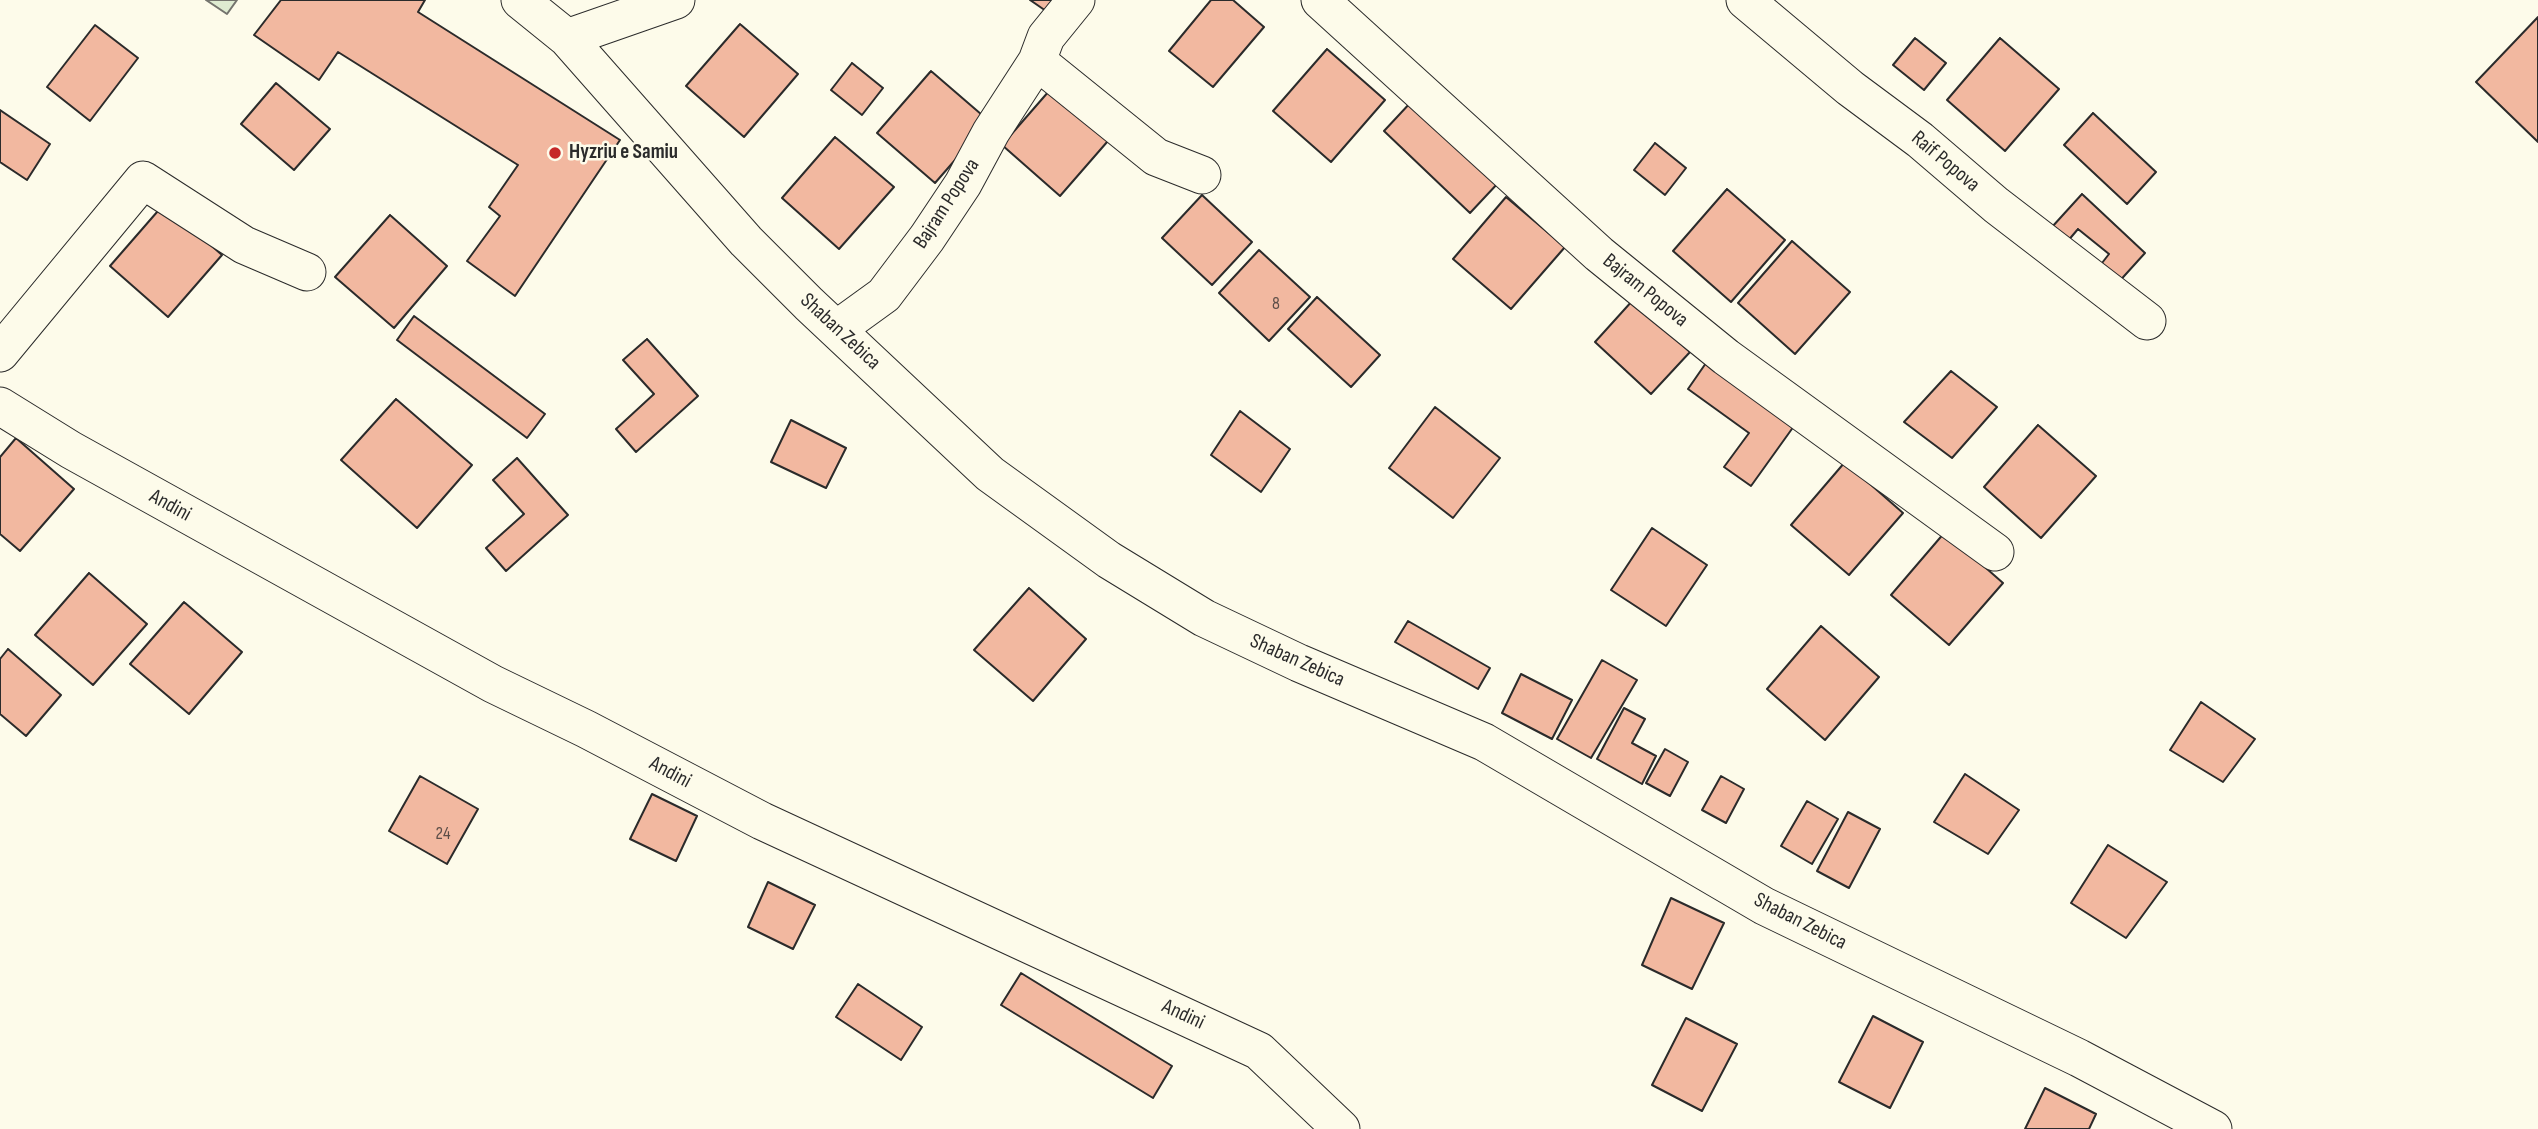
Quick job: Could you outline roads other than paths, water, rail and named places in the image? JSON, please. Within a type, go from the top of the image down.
[{"type":"street","name":"Shaban Zebica","points":[[520,0],[566,38],[746,241],[836,329],[990,474],[1109,560],[1204,618],[1299,663],[1484,741],[1765,906],[2079,1058],[2213,1129]]},
{"type":"street","points":[[566,38],[676,0]]},
{"type":"street","name":"Bajram Popova","points":[[836,329],[884,295],[927,239],[1037,61],[1046,37],[1076,0]]},
{"type":"street","name":"Bajram Popova","points":[[1320,0],[1599,254],[1726,357],[1995,552]]},
{"type":"street","name":"Raif Popova","points":[[1745,0],[1850,88],[1920,140],[1996,205],[2147,321]]},
{"type":"street","points":[[1037,61],[1156,157],[1202,175]]},
{"type":"street","points":[[0,353],[143,180],[244,245],[307,272]]},
{"type":"street","name":"Andini","points":[[0,406],[83,457],[493,684],[586,729],[762,821],[1259,1051],[1341,1129]]},
{"type":"place","name":"Hyzriu e Samiu","points":[[555,153]]}]
